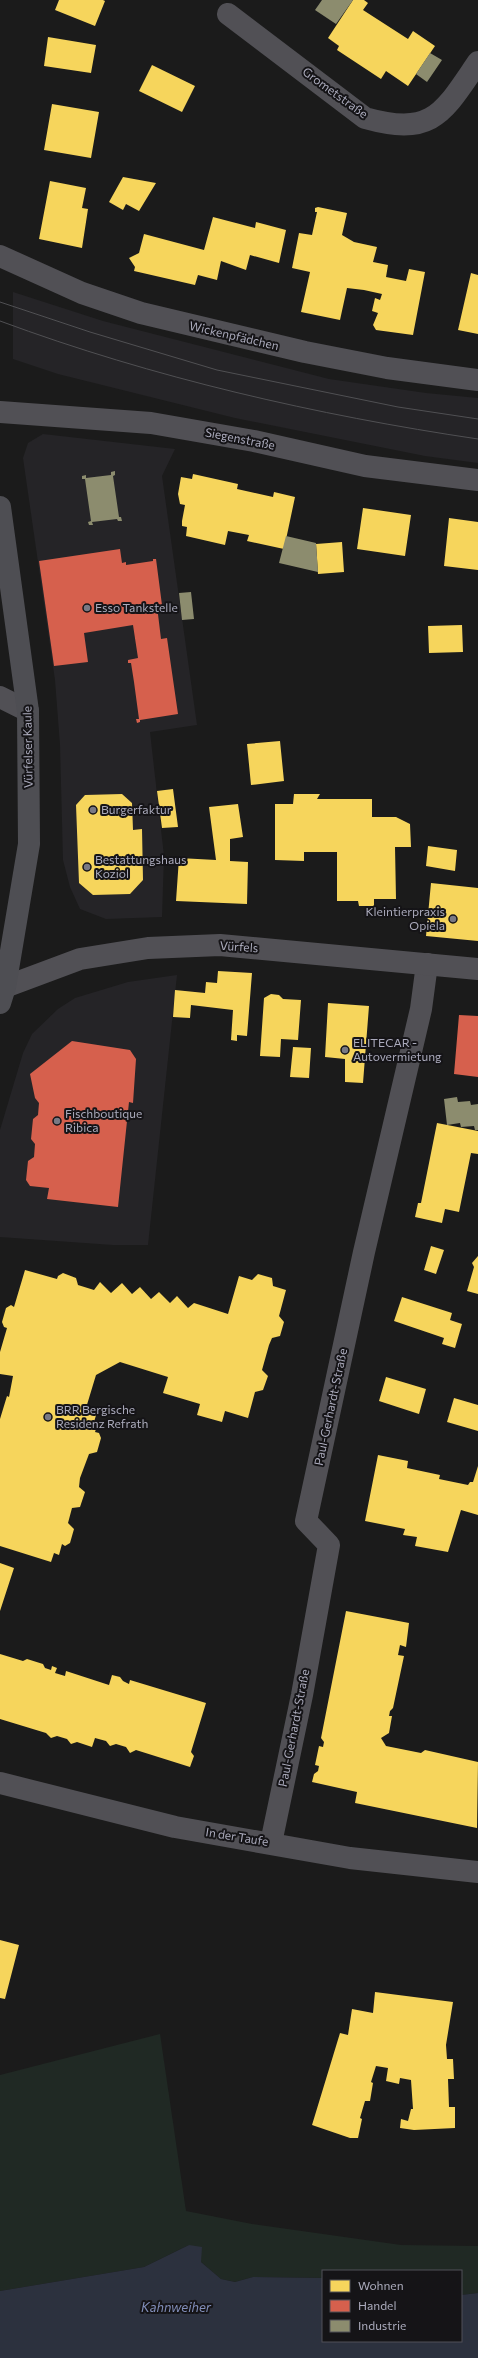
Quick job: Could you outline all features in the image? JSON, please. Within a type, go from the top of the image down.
[{"type":"main road","name":"Vürfelser Kaule","points":[[0,507],[28,711],[29,844],[2,994]]},
{"type":"street","name":"Grometstraße","points":[[228,14],[365,118],[390,125],[413,126],[433,118],[448,106],[478,62]]},
{"type":"street","name":"Wickenpfädchen","points":[[0,256],[82,293],[141,313],[305,352],[387,368],[478,380]]},
{"type":"street","name":"Siegenstraße","points":[[0,412],[151,423],[254,440],[365,466],[478,480]]},
{"type":"street","points":[[0,697],[28,711]]},
{"type":"street","name":"Vürfels","points":[[2,994],[80,960],[148,948],[220,945],[478,969]]},
{"type":"street","name":"Paul-Gerhardt-Straße","points":[[271,1843],[302,1694],[329,1545],[306,1521],[364,1252],[421,1009],[427,964]]},
{"type":"street","name":"In der Taufe","points":[[0,1783],[176,1827],[350,1858],[478,1872]]},
{"type":"shaded area","points":[[13,292],[103,321],[329,379],[426,393],[478,398],[478,463],[425,456],[235,418],[58,374],[13,359]]},
{"type":"shaded area","points":[[43,434],[175,449],[162,476],[197,725],[150,732],[164,856],[162,917],[106,919],[80,909],[70,887],[63,860],[60,745],[55,680],[23,458],[28,443]]},
{"type":"shaded area","points":[[177,975],[148,1245],[113,1245],[0,1237],[0,1130],[23,1053],[32,1034],[58,1009],[75,998],[128,982]]},
{"type":"shaded area","points":[[160,2034],[186,2211],[252,2224],[401,2245],[478,2246],[478,2293],[462,2295],[462,2270],[322,2270],[322,2278],[253,2277],[235,2282],[221,2279],[201,2262],[189,2245],[144,2267],[0,2291],[0,2075]]},
{"type":"water","name":"Kahnweiher","points":[[189,2245],[202,2247],[201,2262],[221,2279],[235,2282],[253,2277],[322,2278],[322,2342],[462,2342],[462,2295],[478,2293],[478,2358],[0,2358],[0,2291],[144,2267]]},
{"type":"building: Wohnen","points":[[59,0],[105,1],[95,26],[55,10]]},
{"type":"building: Wohnen","points":[[353,0],[364,0],[368,3],[363,10],[408,39],[413,31],[435,46],[408,86],[386,71],[381,79],[337,50],[339,46],[328,38]]},
{"type":"building: Wohnen","points":[[48,37],[96,45],[91,73],[44,66]]},
{"type":"building: Wohnen","points":[[152,65],[195,86],[182,112],[139,91]]},
{"type":"building: Wohnen","points":[[52,104],[99,112],[91,158],[44,150]]},
{"type":"building: Wohnen","points":[[123,177],[156,183],[139,211],[126,204],[123,210],[109,202]]},
{"type":"building: Wohnen","points":[[50,181],[86,188],[82,208],[88,209],[82,248],[39,239]]},
{"type":"building: Wohnen","points":[[318,207],[347,213],[342,235],[354,242],[377,247],[373,262],[388,265],[386,277],[406,281],[409,269],[425,272],[413,335],[376,330],[373,325],[378,313],[372,311],[375,298],[380,300],[382,294],[364,290],[347,288],[340,320],[301,312],[310,272],[292,268],[299,233],[312,235],[317,212],[315,212],[315,208]]},
{"type":"building: Wohnen","points":[[213,217],[255,228],[256,222],[286,230],[279,263],[250,255],[246,270],[221,261],[217,280],[198,275],[195,285],[134,271],[135,267],[129,258],[139,253],[144,234],[204,250]]},
{"type":"building: Wohnen","points":[[471,273],[478,275],[478,334],[458,330]]},
{"type":"building: Wohnen","points":[[193,474],[238,484],[237,489],[273,497],[274,492],[295,497],[284,549],[247,541],[249,535],[228,531],[225,545],[186,536],[187,527],[182,526],[185,505],[180,504],[178,494],[181,477],[192,479]]},
{"type":"building: Wohnen","points":[[363,508],[411,515],[405,556],[357,549]]},
{"type":"building: Wohnen","points":[[449,518],[478,522],[478,570],[444,566]]},
{"type":"building: Wohnen","points":[[342,542],[344,572],[318,574],[316,544]]},
{"type":"building: Wohnen","points":[[462,625],[463,652],[429,653],[428,626]]},
{"type":"building: Wohnen","points":[[280,741],[284,781],[251,785],[247,744]]},
{"type":"building: Wohnen","points":[[173,789],[178,827],[162,828],[157,791]]},
{"type":"building: Wohnen","points":[[122,794],[132,803],[133,830],[142,829],[143,880],[130,894],[93,895],[79,883],[76,805],[85,795]]},
{"type":"building: Wohnen","points":[[294,794],[320,794],[317,799],[372,799],[372,817],[396,817],[410,824],[411,847],[395,847],[396,899],[374,899],[374,906],[359,906],[358,901],[337,901],[337,852],[304,852],[304,861],[275,860],[275,804],[293,804]]},
{"type":"building: Wohnen","points":[[238,804],[243,837],[230,839],[230,861],[248,862],[247,904],[176,901],[179,858],[216,860],[209,807]]},
{"type":"building: Wohnen","points":[[428,846],[457,850],[455,871],[426,866]]},
{"type":"building: Wohnen","name":"Kleintierpraxis Opiela","points":[[431,883],[478,888],[478,941],[426,936]]},
{"type":"building: Wohnen","points":[[218,971],[252,973],[247,1036],[237,1035],[237,1041],[231,1040],[233,1010],[191,1005],[190,1018],[173,1017],[175,990],[205,993],[206,982],[217,983]]},
{"type":"building: Wohnen","points":[[271,994],[279,995],[283,999],[301,1000],[298,1040],[281,1039],[280,1057],[260,1056],[264,998]]},
{"type":"building: Wohnen","name":"ELITECAR - Autovermietung","points":[[328,1003],[369,1006],[363,1083],[345,1082],[345,1059],[325,1057]]},
{"type":"building: Wohnen","points":[[293,1047],[311,1048],[309,1078],[290,1077]]},
{"type":"building: Wohnen","points":[[437,1123],[478,1131],[478,1154],[471,1153],[459,1212],[445,1209],[442,1223],[415,1217],[418,1203],[421,1203]]},
{"type":"building: Wohnen","points":[[431,1246],[444,1250],[436,1274],[424,1270]]},
{"type":"building: Wohnen","points":[[478,1256],[478,1294],[467,1291],[474,1267],[472,1263]]},
{"type":"building: Wohnen","name":"BRR Bergische Residenz Refrath","points":[[25,1270],[57,1279],[58,1276],[63,1273],[76,1278],[78,1285],[94,1290],[100,1282],[111,1293],[122,1283],[132,1294],[140,1287],[151,1299],[159,1292],[170,1303],[177,1296],[188,1308],[194,1303],[228,1314],[239,1276],[252,1280],[258,1274],[272,1278],[273,1286],[286,1290],[279,1316],[284,1322],[280,1336],[272,1338],[269,1345],[262,1370],[268,1376],[263,1390],[255,1392],[248,1418],[225,1411],[222,1422],[197,1415],[200,1404],[163,1393],[168,1377],[120,1362],[96,1375],[86,1408],[97,1412],[94,1422],[98,1423],[95,1432],[99,1433],[101,1438],[97,1452],[89,1454],[80,1478],[79,1487],[85,1492],[80,1507],[72,1508],[68,1523],[74,1529],[70,1543],[65,1546],[62,1544],[59,1555],[54,1553],[51,1562],[0,1546],[0,1419],[7,1396],[9,1397],[13,1376],[0,1374],[0,1352],[7,1328],[4,1327],[2,1322],[6,1308],[11,1305],[14,1307]]},
{"type":"building: Wohnen","points":[[402,1297],[452,1313],[450,1320],[462,1324],[455,1348],[442,1344],[444,1338],[394,1321]]},
{"type":"building: Wohnen","points":[[386,1377],[426,1389],[419,1414],[379,1401]]},
{"type":"building: Wohnen","points":[[454,1398],[478,1405],[478,1431],[447,1422]]},
{"type":"building: Wohnen","points":[[378,1455],[408,1461],[407,1468],[440,1475],[439,1479],[468,1485],[470,1482],[473,1482],[478,1466],[478,1515],[461,1510],[448,1552],[415,1546],[417,1537],[403,1535],[405,1529],[365,1521]]},
{"type":"building: Wohnen","points":[[0,1563],[14,1568],[0,1611]]},
{"type":"building: Wohnen","points":[[346,1611],[409,1623],[406,1647],[400,1645],[398,1655],[404,1656],[393,1708],[390,1711],[389,1716],[392,1716],[389,1733],[381,1738],[386,1746],[421,1753],[425,1750],[478,1762],[477,1828],[355,1803],[357,1792],[312,1782],[314,1774],[318,1771],[319,1766],[315,1765],[319,1746],[323,1747],[324,1742],[321,1738]]},
{"type":"building: Wohnen","points":[[0,1654],[23,1661],[27,1659],[43,1664],[45,1668],[51,1670],[52,1666],[57,1668],[55,1673],[65,1676],[66,1671],[109,1685],[112,1675],[120,1677],[123,1681],[129,1684],[130,1680],[206,1703],[191,1752],[194,1756],[190,1767],[136,1750],[130,1753],[126,1747],[116,1744],[110,1746],[106,1741],[95,1738],[92,1747],[77,1742],[71,1744],[67,1739],[57,1736],[51,1738],[46,1733],[0,1719]]},
{"type":"building: Wohnen","points":[[0,1940],[19,1945],[5,1999],[0,1998]]},
{"type":"building: Wohnen","points":[[375,1992],[453,2002],[446,2045],[447,2059],[453,2059],[454,2079],[448,2079],[449,2107],[455,2107],[455,2128],[414,2130],[400,2128],[401,2119],[408,2121],[411,2109],[413,2109],[411,2080],[400,2078],[399,2084],[386,2081],[388,2068],[376,2066],[371,2082],[373,2083],[370,2101],[365,2101],[360,2118],[362,2119],[358,2138],[350,2138],[312,2125],[340,2033],[348,2035],[352,2009],[373,2013]]},
{"type":"building: Handel","points":[[120,549],[122,563],[126,562],[126,565],[153,561],[153,559],[156,559],[162,605],[157,606],[161,639],[167,638],[178,714],[140,720],[140,722],[137,723],[136,719],[139,719],[134,682],[131,663],[128,663],[128,660],[138,658],[133,625],[84,633],[88,662],[54,666],[39,561]]},
{"type":"building: Handel","points":[[459,1015],[478,1016],[478,1077],[454,1074]]},
{"type":"building: Handel","points":[[72,1041],[130,1050],[136,1059],[133,1103],[129,1102],[118,1207],[47,1199],[49,1188],[30,1186],[26,1180],[28,1161],[34,1157],[35,1144],[31,1139],[33,1119],[38,1115],[39,1103],[35,1098],[30,1074]]},
{"type":"building: Industrie","points":[[322,0],[353,0],[336,24],[315,10]]},
{"type":"building: Industrie","points":[[430,53],[442,60],[427,82],[416,74]]},
{"type":"building: Industrie","points":[[115,471],[115,475],[113,476],[119,517],[121,517],[122,521],[118,521],[117,519],[92,522],[93,525],[89,525],[88,522],[91,521],[85,479],[82,479],[82,476],[86,475],[86,478],[111,475],[111,472]]},
{"type":"building: Industrie","points":[[286,536],[316,543],[318,572],[279,563]]},
{"type":"building: Industrie","points":[[191,592],[194,619],[182,620],[179,593]]},
{"type":"building: Industrie","points":[[457,1097],[458,1102],[470,1101],[471,1105],[478,1104],[478,1130],[475,1130],[474,1126],[461,1127],[460,1123],[447,1125],[444,1099]]},
{"type":"tram line","points":[[0,302],[90,332],[217,370],[398,407],[478,419]]},
{"type":"tram line","points":[[0,321],[117,360],[236,392],[357,418],[478,439]]},
{"type":"place","name":"Esso Tankstelle","points":[[87,608]]},
{"type":"place","name":"Burgerfaktur","points":[[93,810]]},
{"type":"place","name":"Bestattungshaus Koziol","points":[[87,867]]},
{"type":"place","name":"Kleintierpraxis Opiela","points":[[453,919]]},
{"type":"place","name":"ELITECAR - Autovermietung","points":[[345,1050]]},
{"type":"place","name":"Fischboutique Ribica","points":[[57,1121]]},
{"type":"place","name":"BRR Bergische Residenz Refrath","points":[[48,1417]]}]
